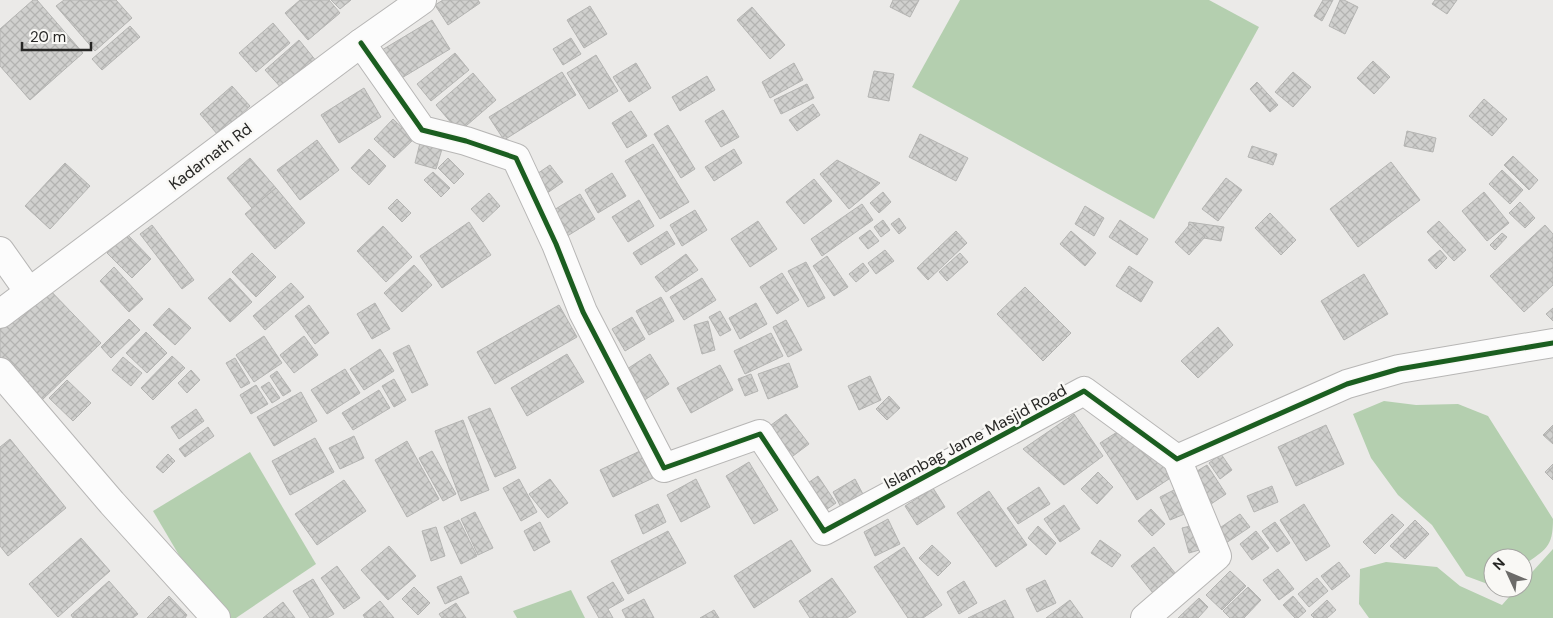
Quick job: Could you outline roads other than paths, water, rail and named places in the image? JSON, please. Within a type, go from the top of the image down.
[{"type":"street","name":"Kadarnath Rd","points":[[0,314],[361,43],[422,0]]},
{"type":"street","name":"Islambag Jame Masjid Road","points":[[361,43],[422,130],[466,141],[516,158],[556,244],[583,312],[664,468],[760,434],[824,531],[1084,391],[1177,459]]},
{"type":"street","points":[[0,251],[29,292]]},
{"type":"street","points":[[1145,618],[1217,556],[1177,459],[1347,384],[1399,369],[1553,343]]},
{"type":"street","points":[[0,372],[112,503],[216,618]]}]
